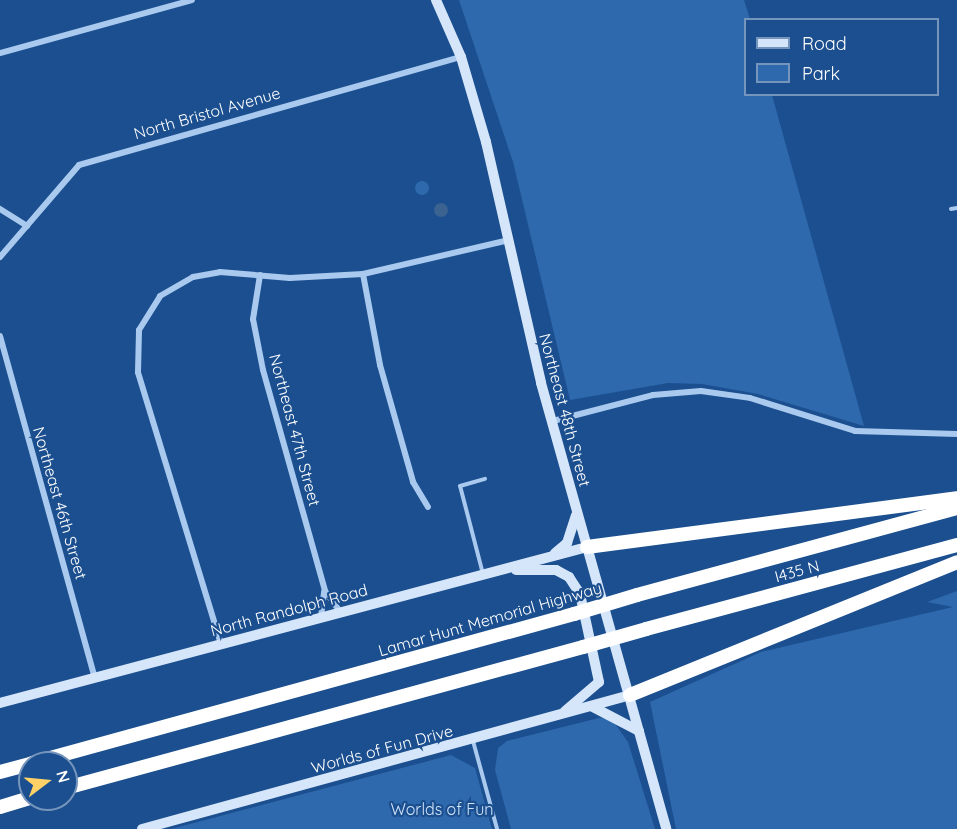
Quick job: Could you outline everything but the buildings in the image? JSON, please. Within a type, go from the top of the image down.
[{"type":"highway","points":[[587,547],[957,498]]},
{"type":"highway","name":"Lamar Hunt Memorial Highway","points":[[75,751],[957,508]]},
{"type":"highway","name":"I435 N","points":[[78,786],[957,544]]},
{"type":"highway","points":[[630,695],[957,562]]},
{"type":"highway","name":"Lamar Hunt Memorial Highway","points":[[0,772],[18,767]]},
{"type":"highway","points":[[0,807],[18,802]]},
{"type":"main road","name":"Northeast 48th Street","points":[[436,0],[461,57],[576,513],[630,695],[666,829]]},
{"type":"main road","points":[[552,555],[567,543],[576,513]]},
{"type":"main road","name":"North Randolph Road","points":[[0,703],[587,547]]},
{"type":"main road","points":[[498,571],[556,570],[569,577],[580,594],[599,682],[586,698],[552,719]]},
{"type":"main road","name":"Worlds of Fun Drive","points":[[142,829],[474,741],[630,695]]},
{"type":"main road","points":[[592,706],[625,719],[640,732]]},
{"type":"street","points":[[0,53],[192,0]]},
{"type":"street","name":"North Bristol Avenue","points":[[0,257],[79,165],[461,57]]},
{"type":"street","points":[[0,208],[27,226]]},
{"type":"street","points":[[221,644],[138,372],[139,330],[160,296],[193,277],[220,272],[260,275],[363,274],[509,240]]},
{"type":"street","points":[[363,274],[380,365],[413,482],[428,507]]},
{"type":"street","name":"Northeast 47th Street","points":[[260,275],[253,319],[263,370],[325,591],[340,612]]},
{"type":"street","name":"Northeast 46th Street","points":[[0,336],[95,678]]},
{"type":"street","points":[[553,421],[653,394],[701,391],[750,398],[855,431],[957,434]]},
{"type":"street","name":"Northeast 47th Street","points":[[321,617],[325,591]]},
{"type":"lane","points":[[951,209],[957,208]]},
{"type":"lane","points":[[483,574],[460,486],[485,479]]},
{"type":"lane","points":[[474,741],[498,829]]},
{"type":"green space","points":[[459,0],[744,0],[750,18],[744,18],[744,96],[772,96],[864,426],[758,394],[702,384],[668,383],[570,400],[513,162]]},
{"type":"green space","points":[[422,181],[427,183],[429,188],[427,193],[422,195],[417,193],[415,188],[417,183]]},
{"type":"green space","points":[[957,591],[957,829],[676,829],[650,702],[761,652],[953,607],[927,602]]},
{"type":"green space","points":[[599,718],[611,718],[628,742],[655,829],[511,829],[495,770],[498,748],[507,741]]},
{"type":"green space","name":"Worlds of Fun","points":[[451,755],[475,768],[492,829],[171,829]]},
{"type":"shaded area","points":[[438,203],[444,203],[448,210],[444,217],[438,217],[434,213],[434,207]]}]
